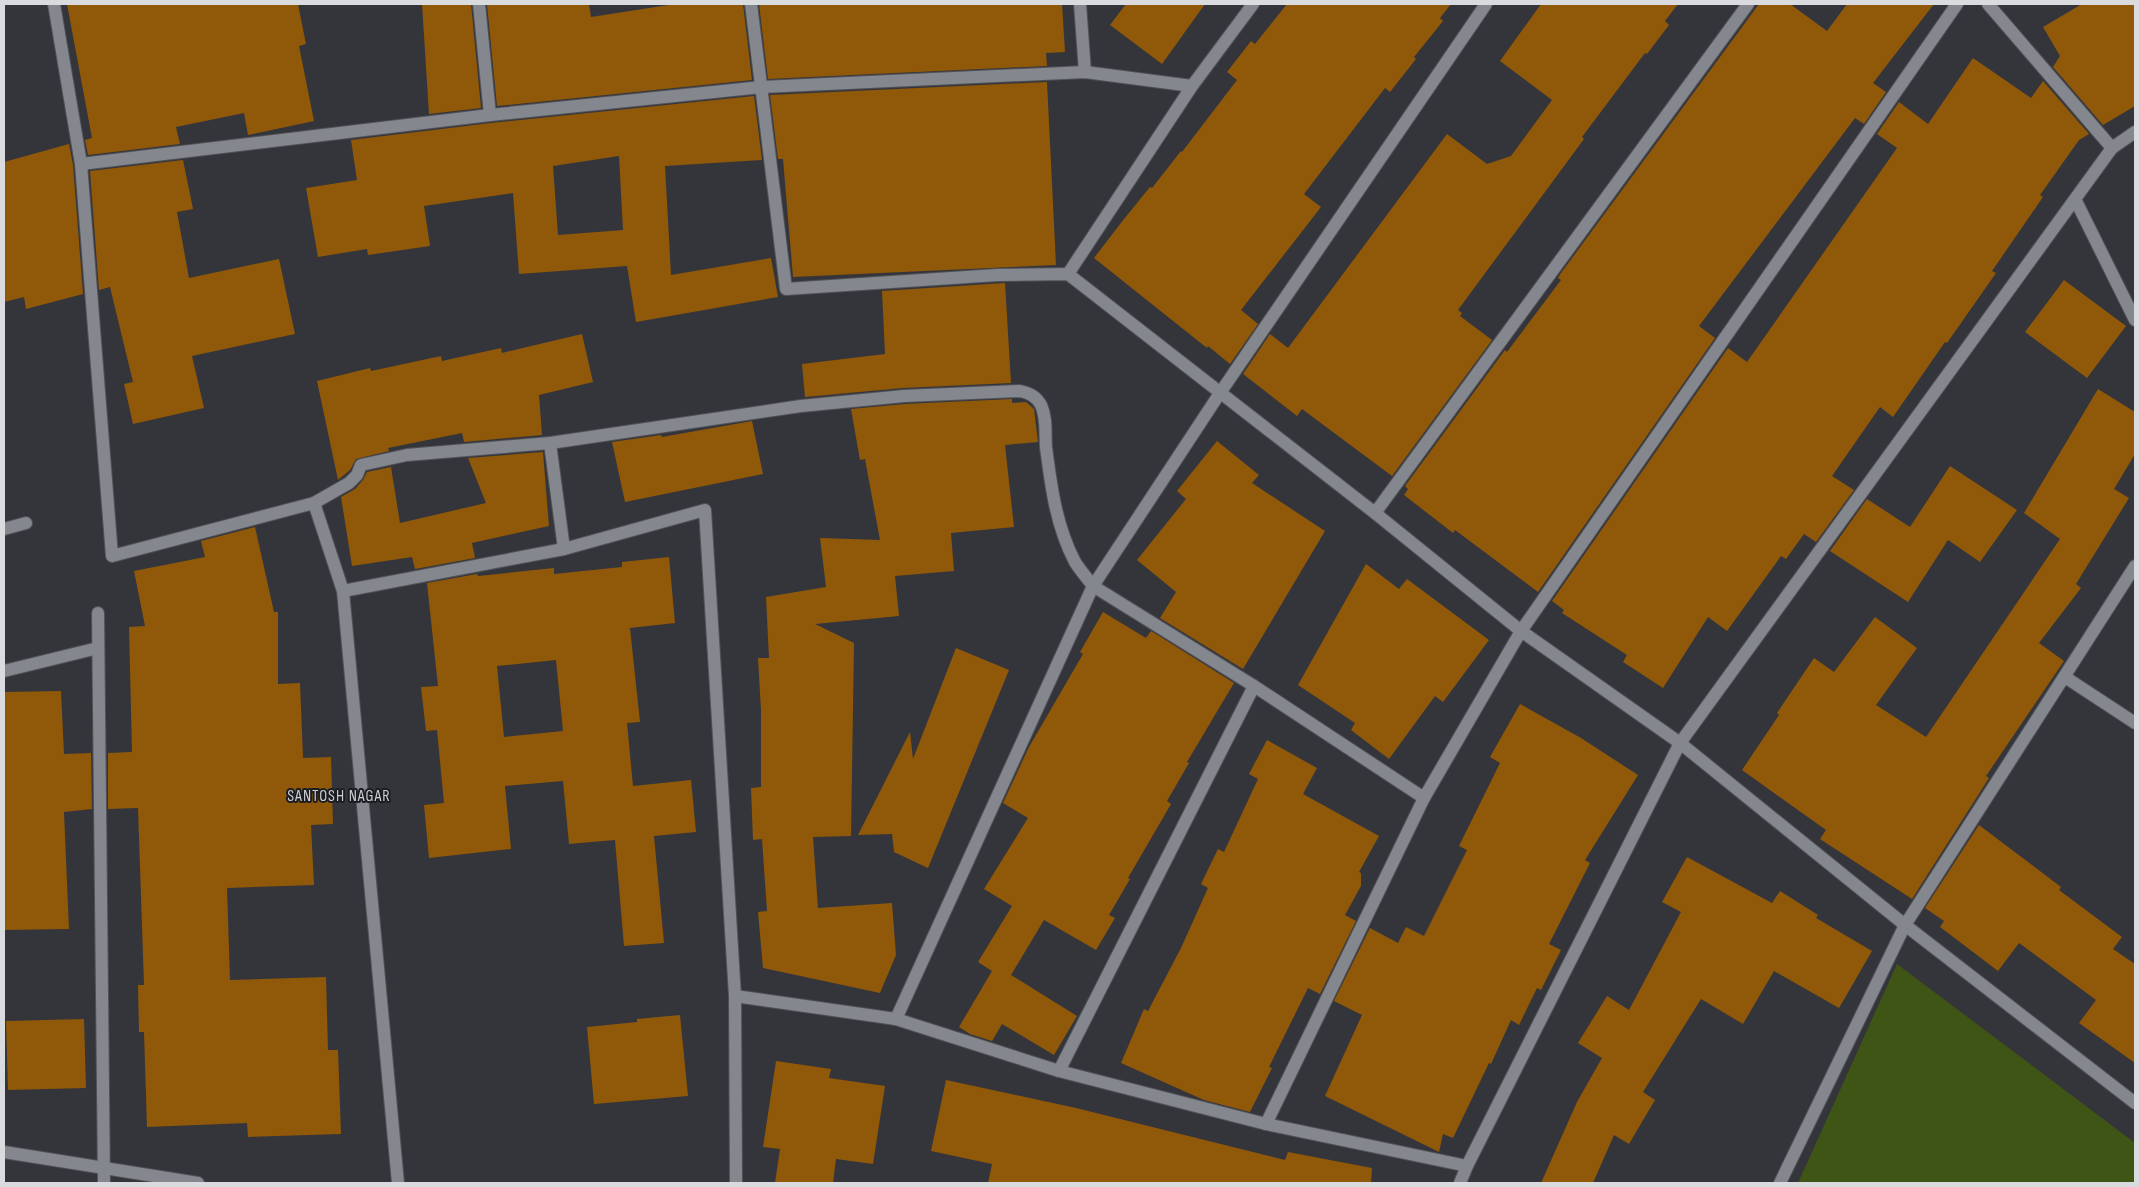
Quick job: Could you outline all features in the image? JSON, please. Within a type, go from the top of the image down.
[{"type":"street","points":[[54,4],[81,164],[112,556],[314,503],[349,483],[357,475],[361,465],[407,455],[436,451],[550,443],[801,406],[904,396],[1020,391],[1033,394],[1040,404],[1044,417],[1054,503],[1061,532],[1076,563],[1093,586],[1254,686],[1424,798]]},
{"type":"street","points":[[479,4],[490,115]]},
{"type":"street","points":[[752,4],[786,289],[998,275],[1068,274],[1374,513],[1521,631],[1680,743],[1905,925],[2135,1103]]},
{"type":"street","points":[[1080,4],[1085,72]]},
{"type":"street","points":[[1068,274],[1192,86],[1253,4]]},
{"type":"street","points":[[896,1019],[1093,586],[1220,393],[1486,4]]},
{"type":"street","points":[[1374,513],[1748,4]]},
{"type":"street","points":[[1266,1124],[1424,798],[1521,631],[1956,4]]},
{"type":"street","points":[[1988,4],[2112,148]]},
{"type":"street","points":[[81,164],[490,115],[762,87],[1085,72],[1192,86]]},
{"type":"street","points":[[1460,1183],[1680,743],[2076,201],[2112,148],[2135,132]]},
{"type":"street","points":[[2076,201],[2135,320]]},
{"type":"street","points":[[550,443],[564,549]]},
{"type":"street","points":[[314,503],[343,591],[398,1183]]},
{"type":"street","points":[[343,591],[564,549],[705,510],[736,996],[736,1183]]},
{"type":"street","points":[[4,529],[26,523]]},
{"type":"street","points":[[1780,1183],[1905,925],[2135,566]]},
{"type":"street","points":[[98,613],[104,1183]]},
{"type":"street","points":[[4,671],[98,648]]},
{"type":"street","points":[[2065,677],[2135,723]]},
{"type":"street","points":[[1058,1071],[1254,686]]},
{"type":"street","points":[[736,996],[896,1019],[1058,1071],[1266,1124],[1467,1166]]},
{"type":"street","points":[[4,1152],[198,1183]]},
{"type":"green space","points":[[1897,964],[2135,1143],[2135,1183],[1798,1183]]},
{"type":"building","points":[[67,4],[298,4],[306,44],[299,46],[314,121],[248,135],[244,113],[176,127],[180,144],[88,155],[85,140],[92,138]]},
{"type":"building","points":[[422,4],[471,4],[481,108],[429,114]]},
{"type":"building","points":[[487,4],[589,4],[591,17],[675,4],[743,4],[752,80],[497,106]]},
{"type":"building","points":[[759,4],[1062,4],[1065,52],[1046,53],[1047,66],[768,79]]},
{"type":"building","points":[[1126,4],[1205,4],[1162,64],[1110,25]]},
{"type":"building","points":[[1287,4],[1451,4],[1440,18],[1443,21],[1414,57],[1416,59],[1390,92],[1385,88],[1304,194],[1321,207],[1241,310],[1258,324],[1230,364],[1208,346],[1207,348],[1094,258],[1150,187],[1152,188],[1182,152],[1237,80],[1227,72],[1251,41],[1255,44]]},
{"type":"building","points":[[1541,4],[1678,4],[1665,21],[1669,25],[1647,54],[1645,53],[1582,137],[1584,139],[1458,310],[1462,313],[1460,316],[1492,340],[1392,476],[1302,409],[1297,416],[1243,374],[1270,334],[1288,348],[1447,134],[1487,164],[1511,156],[1552,100],[1500,61]]},
{"type":"building","points":[[1759,4],[1790,4],[1827,31],[1847,4],[1934,4],[1873,83],[1886,92],[1864,124],[1855,118],[1699,326],[1715,338],[1538,592],[1455,530],[1453,533],[1404,495],[1408,489],[1405,486],[1505,350],[1507,352],[1561,280],[1558,278],[1561,273]]},
{"type":"building","points":[[2082,4],[2135,4],[2135,106],[2103,125],[2053,67],[2060,56],[2043,27]]},
{"type":"building","points":[[1973,58],[2031,98],[2043,81],[2089,134],[2079,140],[2040,195],[2043,197],[1992,271],[1996,273],[1893,417],[1880,407],[1832,476],[1854,490],[1816,542],[1804,534],[1786,559],[1781,556],[1727,631],[1708,617],[1663,688],[1623,662],[1627,655],[1562,613],[1564,610],[1552,601],[1728,348],[1747,362],[1897,148],[1877,134],[1899,102],[1928,124]]},
{"type":"building","points":[[1047,82],[1056,265],[793,277],[783,159],[778,159],[770,95]]},
{"type":"building","points":[[754,96],[762,160],[665,166],[671,275],[771,258],[778,297],[636,322],[627,266],[519,274],[513,193],[424,206],[430,246],[368,255],[367,249],[318,257],[306,188],[357,180],[351,140],[491,123]],"holes":[[[619,156],[623,230],[558,235],[553,166]]]},
{"type":"building","points":[[69,144],[73,165],[83,294],[26,309],[24,297],[4,302],[4,162]]},
{"type":"building","points":[[183,160],[193,209],[177,212],[189,278],[279,259],[295,334],[192,356],[204,408],[133,424],[124,384],[133,382],[110,287],[99,290],[90,171]]},
{"type":"building","points":[[2064,280],[2126,326],[2087,378],[2025,332]]},
{"type":"building","points":[[1005,283],[1011,383],[903,388],[805,397],[802,364],[885,354],[882,291]]},
{"type":"building","points":[[582,334],[593,382],[539,395],[542,435],[464,442],[462,433],[388,448],[389,451],[356,459],[350,470],[338,480],[317,381],[370,368],[371,371],[441,356],[442,361],[501,348],[502,353]]},
{"type":"building","points":[[2098,389],[2135,412],[2135,454],[2114,489],[2129,498],[2076,584],[2081,588],[2039,643],[2064,661],[1986,776],[1989,778],[1912,899],[1820,839],[1826,830],[1742,770],[1814,658],[1834,672],[1875,617],[1917,648],[1876,705],[1926,737],[2060,539],[2024,513]]},
{"type":"building","points":[[1012,399],[1012,403],[1026,402],[1034,409],[1038,442],[1005,445],[1014,527],[951,533],[954,571],[895,576],[899,616],[815,624],[854,643],[851,836],[813,837],[818,908],[892,903],[896,955],[880,993],[763,968],[758,912],[767,911],[762,839],[753,840],[751,788],[761,787],[761,710],[758,658],[769,658],[766,597],[826,587],[820,538],[880,540],[865,459],[860,460],[851,409],[905,404]]},
{"type":"building","points":[[752,421],[763,474],[625,502],[612,442],[661,435],[662,437]]},
{"type":"building","points":[[1217,441],[1259,475],[1252,483],[1325,531],[1243,669],[1160,618],[1176,592],[1137,560],[1186,499],[1177,491]]},
{"type":"building","points":[[543,452],[549,526],[472,543],[475,558],[415,569],[412,557],[352,566],[341,497],[355,489],[367,472],[391,467],[400,523],[486,503],[468,458]]},
{"type":"building","points":[[1950,466],[2017,510],[1980,562],[1948,540],[1908,602],[1830,551],[1867,499],[1910,527]]},
{"type":"building","points":[[255,527],[274,612],[278,612],[278,684],[300,683],[303,758],[331,757],[333,824],[311,825],[314,885],[227,888],[230,980],[326,977],[328,1050],[338,1050],[341,1134],[248,1137],[247,1123],[147,1127],[144,1032],[139,1032],[138,985],[144,985],[138,808],[108,809],[108,753],[132,752],[129,627],[145,626],[134,571],[205,557],[201,541]]},
{"type":"building","points":[[669,557],[675,623],[630,628],[640,722],[627,723],[633,786],[691,780],[696,832],[654,836],[664,943],[624,946],[615,840],[569,844],[563,781],[505,786],[511,849],[429,858],[424,805],[444,803],[437,730],[426,731],[421,687],[438,686],[427,583],[477,574],[478,576],[554,568],[554,574],[622,567],[622,562]],"holes":[[[556,660],[563,731],[504,737],[497,666]]]},
{"type":"building","points":[[1366,564],[1399,589],[1407,579],[1489,640],[1443,702],[1435,696],[1389,759],[1351,730],[1355,723],[1298,685]]},
{"type":"building","points":[[1103,612],[1146,638],[1151,631],[1234,683],[1187,762],[1189,763],[1167,801],[1171,804],[1128,878],[1130,879],[1109,915],[1115,918],[1096,950],[1044,920],[1011,975],[1077,1016],[1054,1055],[1002,1024],[992,1041],[970,1034],[959,1027],[992,971],[978,962],[1012,906],[984,889],[1028,818],[1003,803],[1029,747],[1083,654],[1080,652]]},
{"type":"building","points":[[956,648],[1009,670],[928,868],[894,852],[892,834],[858,835],[910,732],[913,759]]},
{"type":"building","points":[[61,691],[64,754],[91,753],[92,809],[64,812],[69,929],[4,930],[4,692]]},
{"type":"building","points":[[1520,704],[1581,738],[1638,775],[1585,860],[1590,863],[1549,944],[1561,950],[1541,990],[1537,988],[1519,1025],[1511,1020],[1453,1138],[1443,1134],[1439,1152],[1325,1096],[1362,1015],[1334,1001],[1370,928],[1398,943],[1406,927],[1424,936],[1467,850],[1459,846],[1500,763],[1490,757]]},
{"type":"building","points":[[1267,740],[1317,768],[1303,794],[1379,836],[1359,872],[1361,873],[1361,886],[1345,915],[1356,921],[1320,994],[1308,988],[1269,1067],[1272,1068],[1250,1112],[1204,1100],[1121,1063],[1144,1009],[1148,1011],[1181,948],[1208,888],[1201,884],[1218,849],[1224,852],[1258,779],[1249,774]]},
{"type":"building","points":[[1979,825],[2061,887],[2059,890],[2122,937],[2113,949],[2135,964],[2135,1063],[2079,1023],[2096,1000],[2019,943],[1998,971],[1940,927],[1944,921],[1925,908]]},
{"type":"building","points":[[1687,857],[1772,903],[1780,891],[1818,915],[1816,918],[1872,951],[1839,1008],[1774,971],[1743,1024],[1701,999],[1643,1092],[1655,1100],[1629,1144],[1614,1135],[1593,1183],[1541,1183],[1577,1102],[1602,1058],[1578,1043],[1607,996],[1629,1010],[1681,912],[1662,902]]},
{"type":"building","points":[[680,1015],[688,1096],[594,1104],[587,1027],[637,1022],[637,1019]]},
{"type":"building","points":[[84,1019],[86,1088],[8,1090],[6,1021]]},
{"type":"building","points":[[776,1061],[831,1069],[829,1078],[885,1086],[873,1164],[836,1159],[833,1183],[775,1183],[780,1149],[763,1147]]},
{"type":"building","points":[[946,1080],[1076,1108],[1285,1160],[1288,1152],[1372,1168],[1371,1183],[988,1183],[992,1164],[931,1151]]},
{"type":"district","name":"SANTOSH NAGAR","points":[[339,796]]}]
